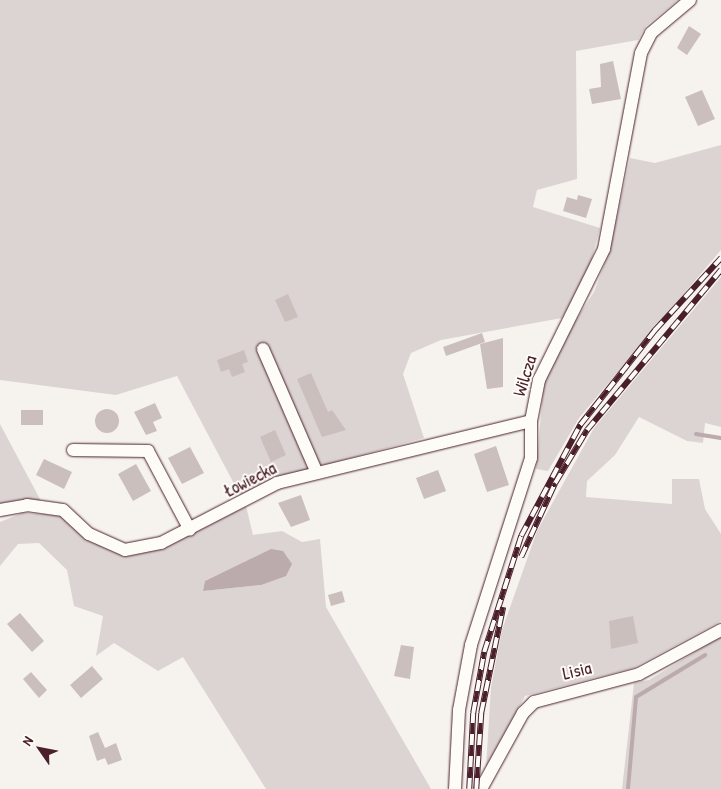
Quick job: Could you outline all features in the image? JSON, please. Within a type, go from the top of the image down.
[{"type":"street","name":"Wilcza","points":[[455,789],[459,710],[471,645],[488,582],[524,485],[531,458],[531,421],[547,360],[604,249],[641,53],[651,33],[690,0]]},
{"type":"street","points":[[263,349],[316,471]]},
{"type":"street","name":"Łowiecka","points":[[0,510],[27,505],[64,510],[89,534],[125,550],[161,543],[190,530],[277,483],[316,471],[531,421]]},
{"type":"street","points":[[73,450],[148,451],[190,530]]},
{"type":"street","name":"Lisia","points":[[481,789],[523,713],[534,702],[639,674],[721,630]]},
{"type":"shaded area","points":[[0,0],[678,0],[646,26],[638,40],[576,51],[577,179],[537,190],[533,207],[600,228],[588,273],[562,318],[441,340],[411,353],[403,374],[424,438],[277,478],[240,495],[177,376],[116,395],[0,380]]},
{"type":"shaded area","points":[[721,145],[721,250],[579,418],[548,471],[536,469],[544,382],[561,343],[594,292],[609,252],[630,158],[655,163]]},
{"type":"shaded area","points":[[721,277],[721,427],[705,423],[703,443],[687,441],[639,417],[615,455],[587,481],[586,497],[672,504],[672,479],[699,479],[705,509],[721,534],[721,621],[633,668],[525,696],[486,767],[491,687],[502,630],[537,531],[594,428]]},
{"type":"shaded area","points":[[0,424],[41,501],[0,505]]},
{"type":"shaded area","points":[[246,506],[253,535],[282,531],[302,542],[320,539],[326,607],[431,789],[266,789],[183,657],[158,671],[114,643],[96,656],[103,616],[74,606],[67,570],[39,543],[18,544],[0,566],[0,522],[22,513],[60,515],[120,553],[162,548]],"holes":[[[272,549],[261,585],[203,591],[205,581]]]},
{"type":"shaded area","points":[[271,549],[283,551],[292,564],[286,576],[261,585],[203,591],[205,581]]},
{"type":"shaded area","points":[[721,636],[721,789],[622,789],[634,683],[649,680]]},
{"type":"building","points":[[689,26],[701,34],[687,55],[677,48]]},
{"type":"building","points":[[613,61],[621,99],[592,104],[589,89],[601,87],[600,64]]},
{"type":"building","points":[[702,90],[715,119],[698,126],[685,97]]},
{"type":"building","points":[[578,195],[592,199],[586,218],[563,211],[567,197],[577,200]]},
{"type":"building","points":[[288,294],[298,317],[285,322],[275,300]]},
{"type":"building","points":[[482,333],[485,342],[446,356],[443,347]]},
{"type":"building","points":[[503,338],[503,387],[487,389],[480,344]]},
{"type":"building","points":[[244,350],[248,362],[242,364],[245,372],[232,377],[229,369],[221,372],[217,360]]},
{"type":"building","points":[[311,373],[328,412],[332,410],[346,430],[322,437],[297,379]]},
{"type":"building","points":[[155,403],[162,418],[153,422],[157,431],[146,435],[134,412]]},
{"type":"building","points":[[107,409],[116,412],[119,421],[116,430],[107,433],[98,430],[95,421],[98,412]]},
{"type":"building","points":[[21,410],[43,410],[43,425],[21,425]]},
{"type":"building","points":[[275,430],[286,455],[271,462],[260,437]]},
{"type":"building","points":[[496,446],[509,485],[487,492],[474,454]]},
{"type":"building","points":[[190,447],[204,473],[182,484],[168,458]]},
{"type":"building","points":[[44,459],[72,472],[64,489],[36,475]]},
{"type":"building","points":[[136,464],[151,491],[133,501],[118,474]]},
{"type":"building","points":[[438,470],[446,491],[424,499],[416,478]]},
{"type":"building","points":[[301,495],[310,520],[291,527],[278,503]]},
{"type":"building","points":[[342,591],[345,602],[331,606],[328,595]]},
{"type":"building","points":[[20,613],[44,641],[32,652],[7,624]]},
{"type":"building","points":[[633,616],[638,643],[611,649],[609,621]]},
{"type":"building","points":[[401,645],[414,647],[410,679],[394,676]]},
{"type":"building","points":[[92,666],[103,679],[81,698],[70,685]]},
{"type":"building","points":[[31,672],[47,690],[39,698],[23,679]]},
{"type":"building","points":[[98,732],[105,748],[116,743],[122,760],[108,765],[105,758],[97,761],[89,736]]},
{"type":"waterway","points":[[696,434],[721,438]]},
{"type":"waterway","points":[[628,789],[636,697],[705,655]]},
{"type":"railway","points":[[469,789],[473,713],[484,652],[521,536],[580,425],[655,330],[721,258]]},
{"type":"railway","points":[[521,557],[555,483],[587,430],[721,270]]},
{"type":"railway","points":[[476,789],[481,713],[503,607]]}]
